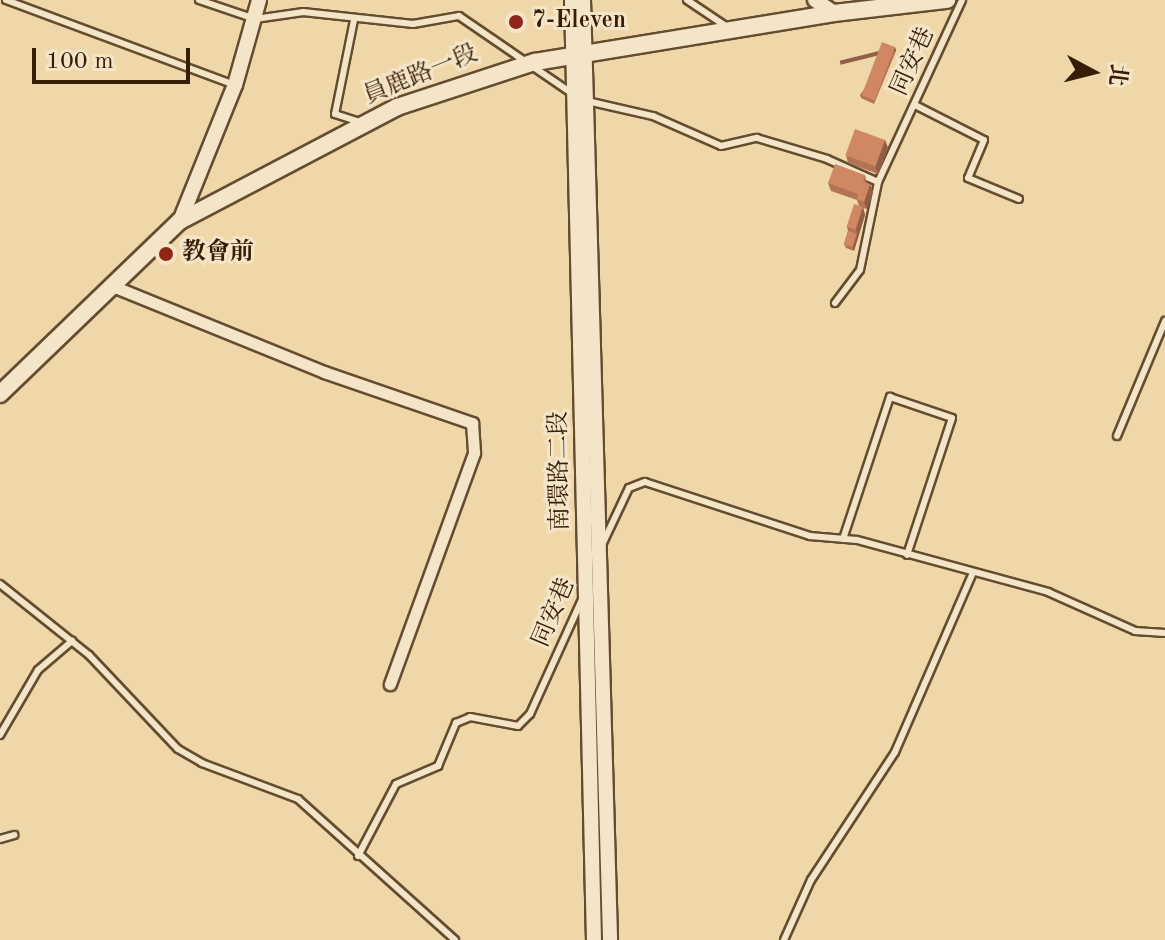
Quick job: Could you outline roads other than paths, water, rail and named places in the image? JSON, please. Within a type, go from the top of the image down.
[{"type":"main road","name":"員鹿路一段","points":[[0,394],[180,221],[364,124],[465,81],[525,64],[881,3],[947,0]]},
{"type":"street","points":[[180,221],[235,85],[259,0]]},
{"type":"street","name":"南環路二段","points":[[572,0],[579,56]]},
{"type":"street","name":"南環路二段","points":[[583,0],[579,56],[584,593],[594,940]]},
{"type":"street","points":[[815,0],[834,13]]},
{"type":"street","name":"南環路二段","points":[[580,98],[599,553],[610,940]]},
{"type":"street","points":[[110,285],[324,372],[472,423],[474,453],[390,684]]},
{"type":"lane","points":[[6,0],[235,85]]},
{"type":"lane","points":[[199,0],[255,19],[303,12],[354,20],[413,24],[459,16],[525,64],[580,98],[653,116],[721,146],[757,138],[827,159],[878,182]]},
{"type":"lane","points":[[687,0],[731,29]]},
{"type":"lane","name":"同安巷","points":[[835,303],[860,270],[878,182],[962,0]]},
{"type":"lane","points":[[354,20],[335,114],[364,124]]},
{"type":"lane","points":[[915,105],[984,140],[968,178],[1019,199]]},
{"type":"lane","points":[[1117,436],[1165,321]]},
{"type":"lane","points":[[843,539],[890,397],[952,418],[907,555]]},
{"type":"lane","name":"同安巷","points":[[358,856],[396,784],[438,766],[456,723],[470,717],[518,726],[530,714],[629,488],[645,482],[810,536],[843,539],[1048,592],[1135,631],[1165,633]]},
{"type":"lane","points":[[784,940],[811,880],[895,752],[973,573]]},
{"type":"lane","points":[[0,584],[72,641],[178,749],[202,763],[298,799],[455,940]]},
{"type":"lane","points":[[0,735],[38,670],[72,641]]},
{"type":"lane","points":[[0,839],[14,835]]},
{"type":"place","name":"7-Eleven","points":[[516,22]]},
{"type":"place","name":"教會前","points":[[166,254]]}]
